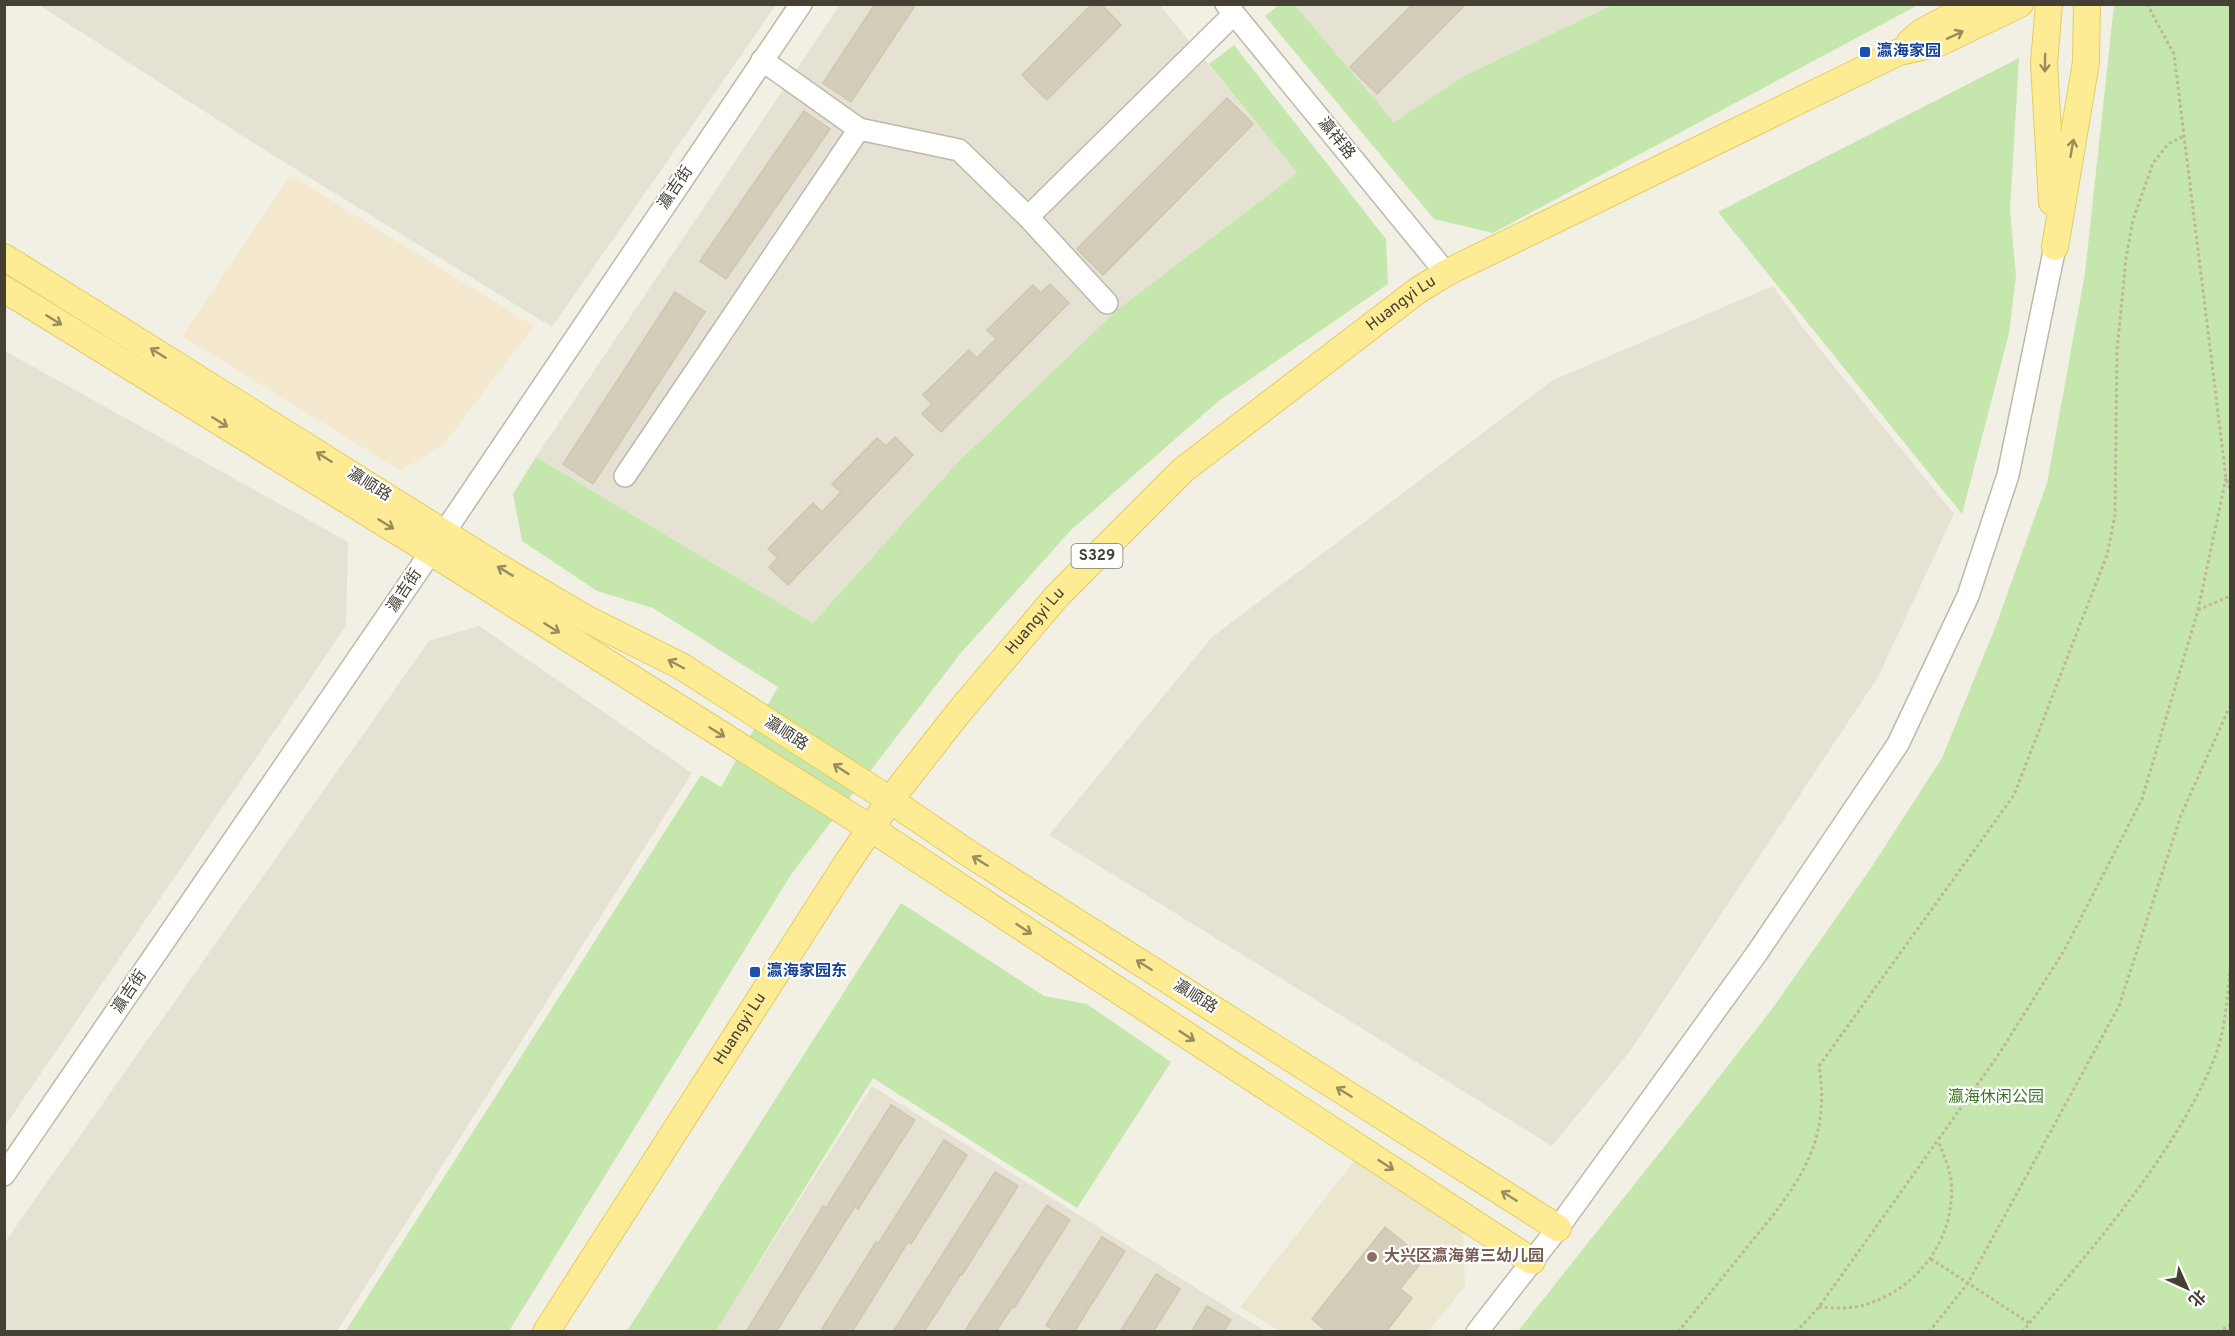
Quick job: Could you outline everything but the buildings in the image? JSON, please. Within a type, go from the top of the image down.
[{"type":"main road","name":"Huangyi Lu","points":[[1899,52],[1922,32],[1974,4]]},
{"type":"main road","name":"Huangyi Lu","points":[[546,1332],[890,800],[1057,596],[1183,470],[1417,291],[1446,273],[1899,52],[1939,43],[2020,4]]},
{"type":"main road","points":[[2049,4],[2044,63],[2055,247]]},
{"type":"main road","points":[[2055,247],[2086,62],[2086,4]]},
{"type":"main road","name":"瀛顺路","points":[[4,257],[1532,1261]]},
{"type":"main road","name":"瀛顺路","points":[[4,289],[438,542],[681,666],[890,800],[971,855],[1558,1228]]},
{"type":"street","name":"瀛吉街","points":[[4,1174],[438,542],[801,4]]},
{"type":"street","points":[[1029,217],[1230,9]]},
{"type":"street","name":"瀛祥路","points":[[1230,9],[1446,273]]},
{"type":"street","points":[[762,60],[859,129],[959,150],[1029,217],[1107,303]]},
{"type":"street","points":[[626,476],[859,129]]},
{"type":"street","points":[[1477,1332],[1558,1228],[1757,953],[1898,744],[1968,596],[2008,475],[2055,247]]},
{"type":"path","points":[[2147,4],[2174,54],[2226,478],[2230,489]]},
{"type":"path","points":[[1678,1332],[1777,1212],[1806,1167],[1815,1141],[1821,1108],[1822,1086],[1819,1066],[2014,795],[2107,555],[2115,516],[2117,350],[2133,220],[2153,163],[2168,144],[2184,136]]},
{"type":"path","points":[[1796,1332],[1819,1307],[1997,1057],[2065,949],[2142,799],[2198,610],[2226,478]]},
{"type":"path","points":[[2198,610],[2230,596]]},
{"type":"path","points":[[1929,1332],[1968,1283],[2119,1006],[2181,815],[2230,706]]},
{"type":"path","points":[[2022,1332],[2133,1196],[2179,1128],[2213,1062],[2222,1029],[2230,969]]},
{"type":"path","points":[[1819,1307],[1859,1306],[1878,1299],[1916,1276],[1931,1259],[1947,1222],[1951,1200],[1951,1179],[1947,1161],[1938,1141]]},
{"type":"path","points":[[1931,1259],[2029,1323]]},
{"type":"path","points":[[2218,1332],[2230,1325]]},
{"type":"shaded area","points":[[39,5],[776,5],[552,327],[263,149]]},
{"type":"shaded area","points":[[840,5],[1160,5],[1297,173],[1117,310],[957,463],[813,623],[536,457]]},
{"type":"shaded area","points":[[1295,5],[1612,5],[1464,76],[1394,122]]},
{"type":"shaded area","points":[[290,175],[534,326],[445,443],[401,471],[182,336]]},
{"type":"shaded area","points":[[1773,286],[1803,328],[1954,514],[1878,677],[1631,1050],[1552,1146],[1049,835],[1212,637],[1553,380]]},
{"type":"shaded area","points":[[5,351],[348,542],[346,626],[5,1126]]},
{"type":"shaded area","points":[[479,626],[692,773],[337,1331],[5,1331],[5,1242],[429,641]]},
{"type":"shaded area","points":[[872,1086],[1265,1331],[715,1332]]},
{"type":"shaded area","name":"大兴区瀛海第三幼儿园","points":[[1354,1161],[1463,1229],[1465,1286],[1429,1331],[1280,1331],[1240,1307]]},
{"type":"green space","points":[[1279,5],[1295,5],[1394,122],[1464,76],[1612,5],[1918,5],[1493,233],[1434,219],[1265,16]]},
{"type":"green space","name":"瀛海休闲公园","points":[[2114,5],[2230,5],[2230,1331],[1518,1331],[1772,1009],[1871,868],[1942,758],[1995,628],[2047,483],[2085,273]]},
{"type":"green space","points":[[1234,45],[1386,239],[1388,284],[1220,400],[1071,530],[960,654],[792,873],[509,1331],[345,1332],[701,775],[721,787],[778,687],[653,608],[597,591],[522,541],[513,494],[536,457],[813,623],[957,463],[1117,310],[1297,173],[1209,64]]},
{"type":"green space","points":[[2019,58],[2010,210],[2016,276],[2009,333],[1962,514],[1718,212]]},
{"type":"green space","points":[[901,903],[1044,996],[1087,1004],[1171,1062],[1077,1208],[873,1078],[716,1331],[627,1331]]},
{"type":"place","name":"瀛海家园","points":[[1865,52]]},
{"type":"place","name":"瀛海家园东","points":[[755,972]]},
{"type":"place","name":"大兴区瀛海第三幼儿园","points":[[1372,1257]]}]
